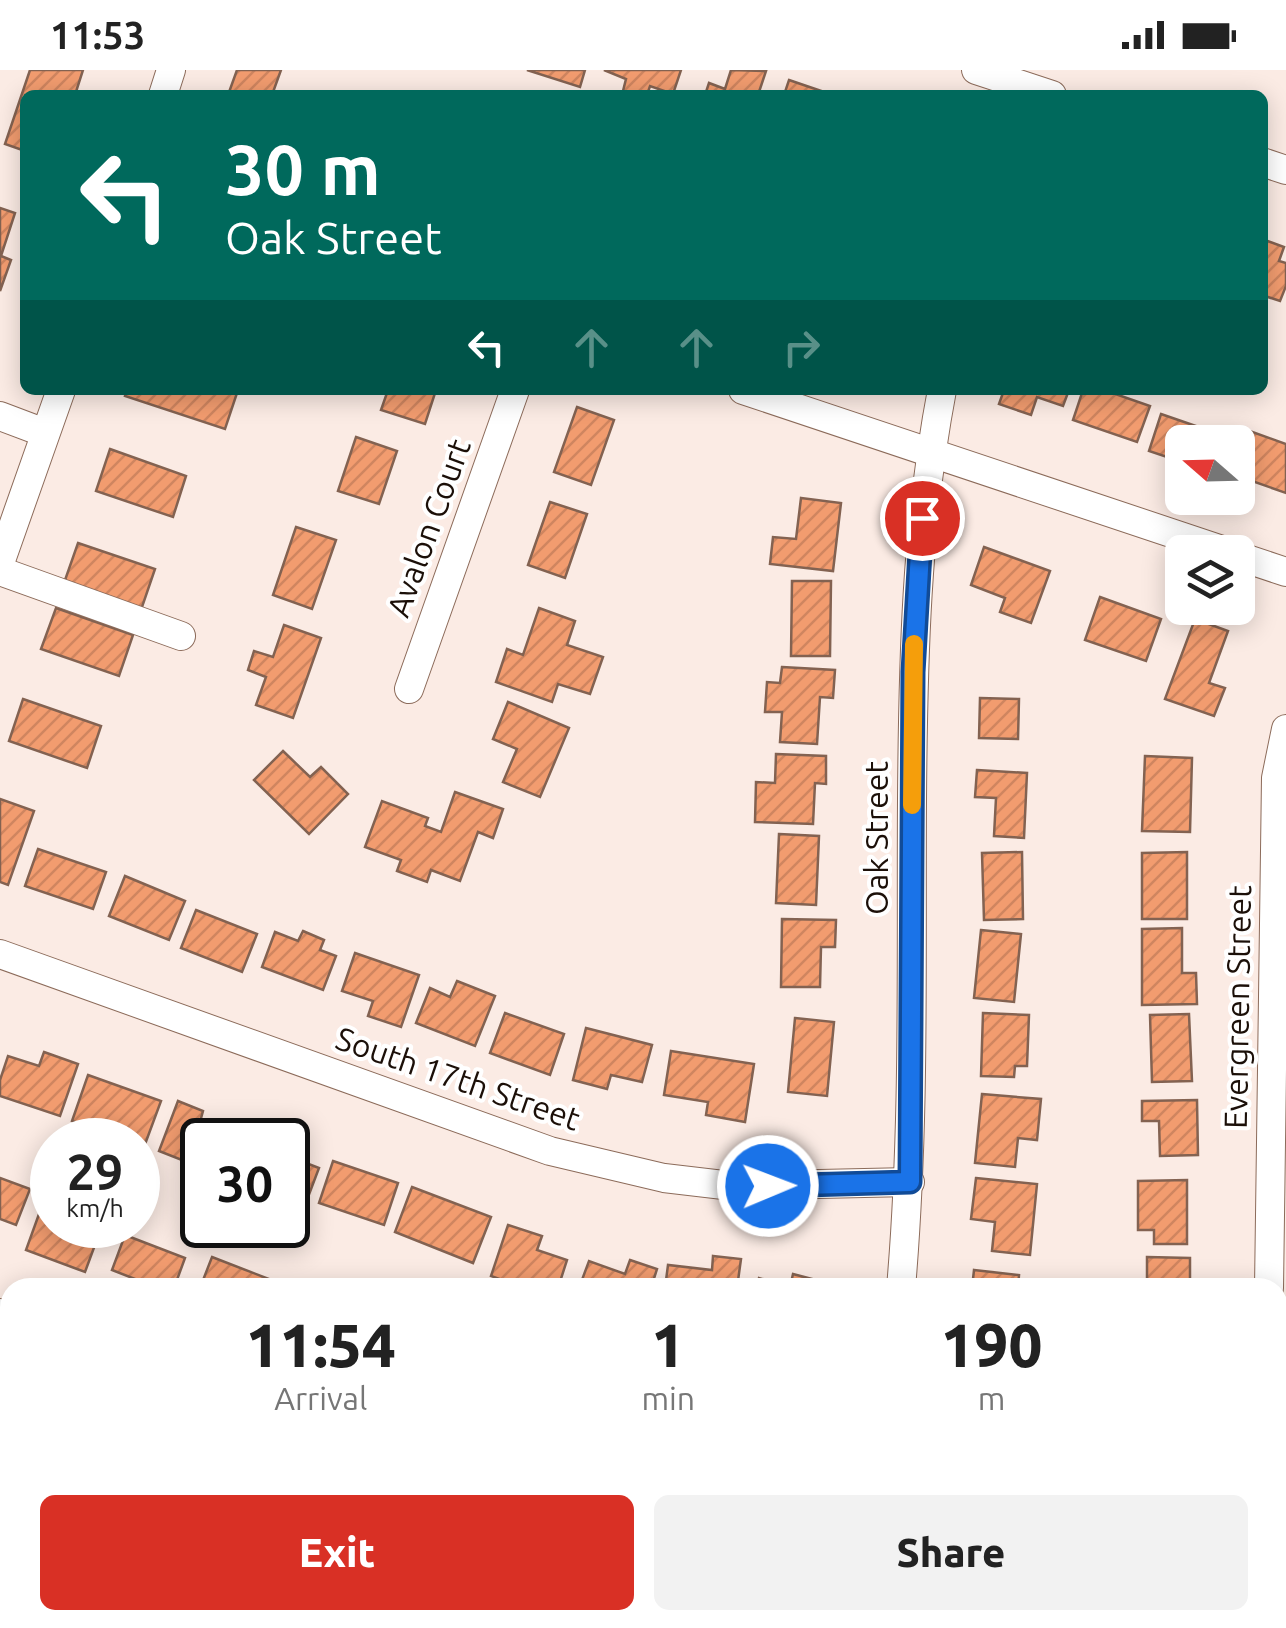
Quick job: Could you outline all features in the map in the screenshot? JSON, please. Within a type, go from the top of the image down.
[{"type":"street","points":[[976,70],[1042,88]]},
{"type":"street","points":[[0,563],[58,395]]},
{"type":"street","name":"Avalon Court","points":[[409,689],[513,395]]},
{"type":"street","points":[[758,395],[1177,535]]},
{"type":"street","name":"Oak Street","points":[[902,1278],[910,1182],[914,652],[930,452],[941,395]]},
{"type":"street","points":[[0,416],[46,433]]},
{"type":"street","points":[[1255,562],[1286,572]]},
{"type":"street","points":[[0,572],[180,636]]},
{"type":"street","name":"Evergreen Street","points":[[1270,1278],[1276,778],[1286,729]]},
{"type":"street","name":"South 17th Street","points":[[0,954],[550,1151],[664,1178],[732,1186],[910,1182]]},
{"type":"building","points":[[30,70],[83,70],[77,90],[23,90]]},
{"type":"building","points":[[237,70],[281,70],[274,90],[230,90]]},
{"type":"building","points":[[527,70],[585,70],[580,87]]},
{"type":"building","points":[[604,70],[681,70],[674,90],[650,86],[649,90],[623,90],[626,79]]},
{"type":"building","points":[[731,70],[766,71],[760,90],[707,90],[709,83],[725,89]]},
{"type":"building","points":[[789,80],[818,90],[786,90]]},
{"type":"building","points":[[20,100],[20,149],[5,144]]},
{"type":"building","points":[[0,208],[15,213],[1,256],[11,260],[0,291]]},
{"type":"building","points":[[1268,241],[1284,247],[1279,261],[1286,263],[1286,286],[1280,301],[1268,297]]},
{"type":"building","points":[[125,395],[236,395],[225,429]]},
{"type":"building","points":[[386,395],[434,395],[425,424],[381,410]]},
{"type":"building","points":[[1002,395],[1067,395],[1063,406],[1037,397],[1031,415],[999,404]]},
{"type":"building","points":[[1081,395],[1118,395],[1150,406],[1137,442],[1073,420]]},
{"type":"building","points":[[577,407],[614,420],[591,485],[554,472]]},
{"type":"building","points":[[1161,414],[1193,425],[1165,425],[1165,456],[1149,451]]},
{"type":"building","points":[[1255,433],[1286,444],[1286,493],[1255,482]]},
{"type":"building","points":[[356,437],[397,451],[379,504],[338,491]]},
{"type":"building","points":[[110,449],[186,476],[173,517],[96,491]]},
{"type":"building","points":[[801,498],[841,503],[833,571],[770,564],[773,537],[796,539]]},
{"type":"building","points":[[550,502],[587,514],[565,578],[528,565]]},
{"type":"building","points":[[296,527],[336,540],[312,609],[273,595]]},
{"type":"building","points":[[78,543],[155,569],[141,610],[64,583]]},
{"type":"building","points":[[984,547],[1050,571],[1031,623],[1000,612],[1005,598],[971,585]]},
{"type":"building","points":[[792,581],[831,581],[830,656],[791,656]]},
{"type":"building","points":[[1100,597],[1161,619],[1146,661],[1085,640]]},
{"type":"building","points":[[56,608],[133,635],[119,676],[41,649]]},
{"type":"building","points":[[539,608],[575,621],[567,645],[603,657],[590,694],[558,684],[552,702],[496,682],[507,649],[523,655]]},
{"type":"building","points":[[284,625],[321,638],[293,718],[256,705],[266,677],[248,670],[254,651],[273,657]]},
{"type":"building","points":[[1193,625],[1212,625],[1228,631],[1209,683],[1225,688],[1214,716],[1165,699]]},
{"type":"building","points":[[782,667],[835,670],[833,698],[820,697],[817,744],[780,742],[782,712],[765,712],[767,682],[780,683]]},
{"type":"building","points":[[980,698],[1019,699],[1018,739],[979,738]]},
{"type":"building","points":[[23,699],[101,726],[87,768],[9,741]]},
{"type":"building","points":[[508,702],[569,728],[540,797],[503,782],[517,749],[493,739]]},
{"type":"building","points":[[283,751],[310,777],[321,767],[348,794],[309,834],[254,780]]},
{"type":"building","points":[[776,754],[826,756],[826,784],[815,783],[813,824],[755,822],[756,782],[775,783]]},
{"type":"building","points":[[1145,756],[1192,758],[1190,832],[1142,831]]},
{"type":"building","points":[[977,770],[1027,773],[1024,838],[994,836],[996,798],[975,797]]},
{"type":"building","points":[[455,792],[503,809],[493,838],[478,832],[460,881],[431,870],[427,882],[397,871],[401,860],[365,847],[382,801],[428,818],[425,826],[441,832]]},
{"type":"building","points":[[0,799],[34,811],[8,885],[0,882]]},
{"type":"building","points":[[779,834],[819,836],[816,905],[776,903]]},
{"type":"building","points":[[38,849],[106,872],[93,909],[25,886]]},
{"type":"building","points":[[1022,852],[1023,919],[984,920],[982,853]]},
{"type":"building","points":[[1187,852],[1187,919],[1142,919],[1142,853]]},
{"type":"building","points":[[125,876],[185,901],[169,940],[109,916]]},
{"type":"building","points":[[196,910],[257,934],[242,972],[181,948]]},
{"type":"building","points":[[782,919],[836,920],[835,947],[821,947],[820,987],[781,987]]},
{"type":"building","points":[[1182,928],[1182,973],[1196,973],[1197,1004],[1142,1005],[1142,929]]},
{"type":"building","points":[[981,930],[1021,934],[1014,1002],[974,998]]},
{"type":"building","points":[[303,931],[324,940],[320,950],[336,956],[323,990],[262,967],[275,932],[298,941]]},
{"type":"building","points":[[355,953],[419,975],[401,1027],[368,1016],[373,1001],[342,991]]},
{"type":"building","points":[[457,981],[495,996],[475,1046],[416,1023],[430,988],[450,997]]},
{"type":"building","points":[[505,1013],[564,1034],[550,1075],[490,1053]]},
{"type":"building","points":[[983,1013],[1029,1015],[1027,1066],[1015,1066],[1014,1077],[981,1076]]},
{"type":"building","points":[[1189,1014],[1192,1081],[1152,1082],[1150,1015]]},
{"type":"building","points":[[795,1018],[834,1022],[827,1096],[788,1092]]},
{"type":"building","points":[[586,1028],[652,1045],[642,1082],[611,1075],[607,1089],[573,1080]]},
{"type":"building","points":[[671,1051],[754,1064],[745,1122],[706,1115],[708,1102],[664,1095]]},
{"type":"building","points":[[44,1052],[78,1064],[60,1116],[0,1096],[0,1080],[8,1056],[39,1066]]},
{"type":"building","points":[[88,1075],[161,1101],[155,1118],[73,1118]]},
{"type":"building","points":[[982,1094],[1041,1099],[1037,1140],[1018,1138],[1015,1167],[975,1163]]},
{"type":"building","points":[[1197,1100],[1198,1155],[1160,1156],[1159,1121],[1142,1121],[1142,1101]]},
{"type":"building","points":[[178,1101],[203,1111],[201,1118],[180,1118],[180,1159],[160,1148]]},
{"type":"building","points":[[333,1161],[398,1183],[384,1225],[319,1203]]},
{"type":"building","points":[[310,1165],[319,1168],[310,1192]]},
{"type":"building","points":[[0,1178],[30,1189],[16,1225],[0,1219]]},
{"type":"building","points":[[976,1178],[1037,1184],[1030,1255],[992,1251],[995,1222],[971,1219]]},
{"type":"building","points":[[1187,1180],[1187,1244],[1154,1244],[1154,1230],[1138,1230],[1138,1181]]},
{"type":"building","points":[[412,1187],[491,1217],[473,1263],[395,1232]]},
{"type":"building","points":[[508,1225],[542,1236],[537,1250],[567,1260],[561,1278],[491,1276]]},
{"type":"building","points":[[30,1239],[30,1248],[94,1248],[85,1272],[26,1250]]},
{"type":"building","points":[[120,1248],[159,1248],[185,1258],[178,1278],[132,1278],[112,1270]]},
{"type":"building","points":[[713,1256],[741,1259],[738,1278],[666,1278],[668,1265],[712,1270]]},
{"type":"building","points":[[212,1257],[266,1278],[204,1278]]},
{"type":"building","points":[[1147,1257],[1190,1258],[1190,1278],[1147,1278]]},
{"type":"building","points":[[630,1260],[657,1269],[654,1278],[583,1278],[589,1261],[625,1274]]},
{"type":"building","points":[[974,1270],[1019,1275],[1019,1278],[973,1278]]},
{"type":"slow traffic","points":[[912,805],[914,644]]},
{"type":"route","points":[[768,1186],[910,1182],[913,672],[922,518]]}]
